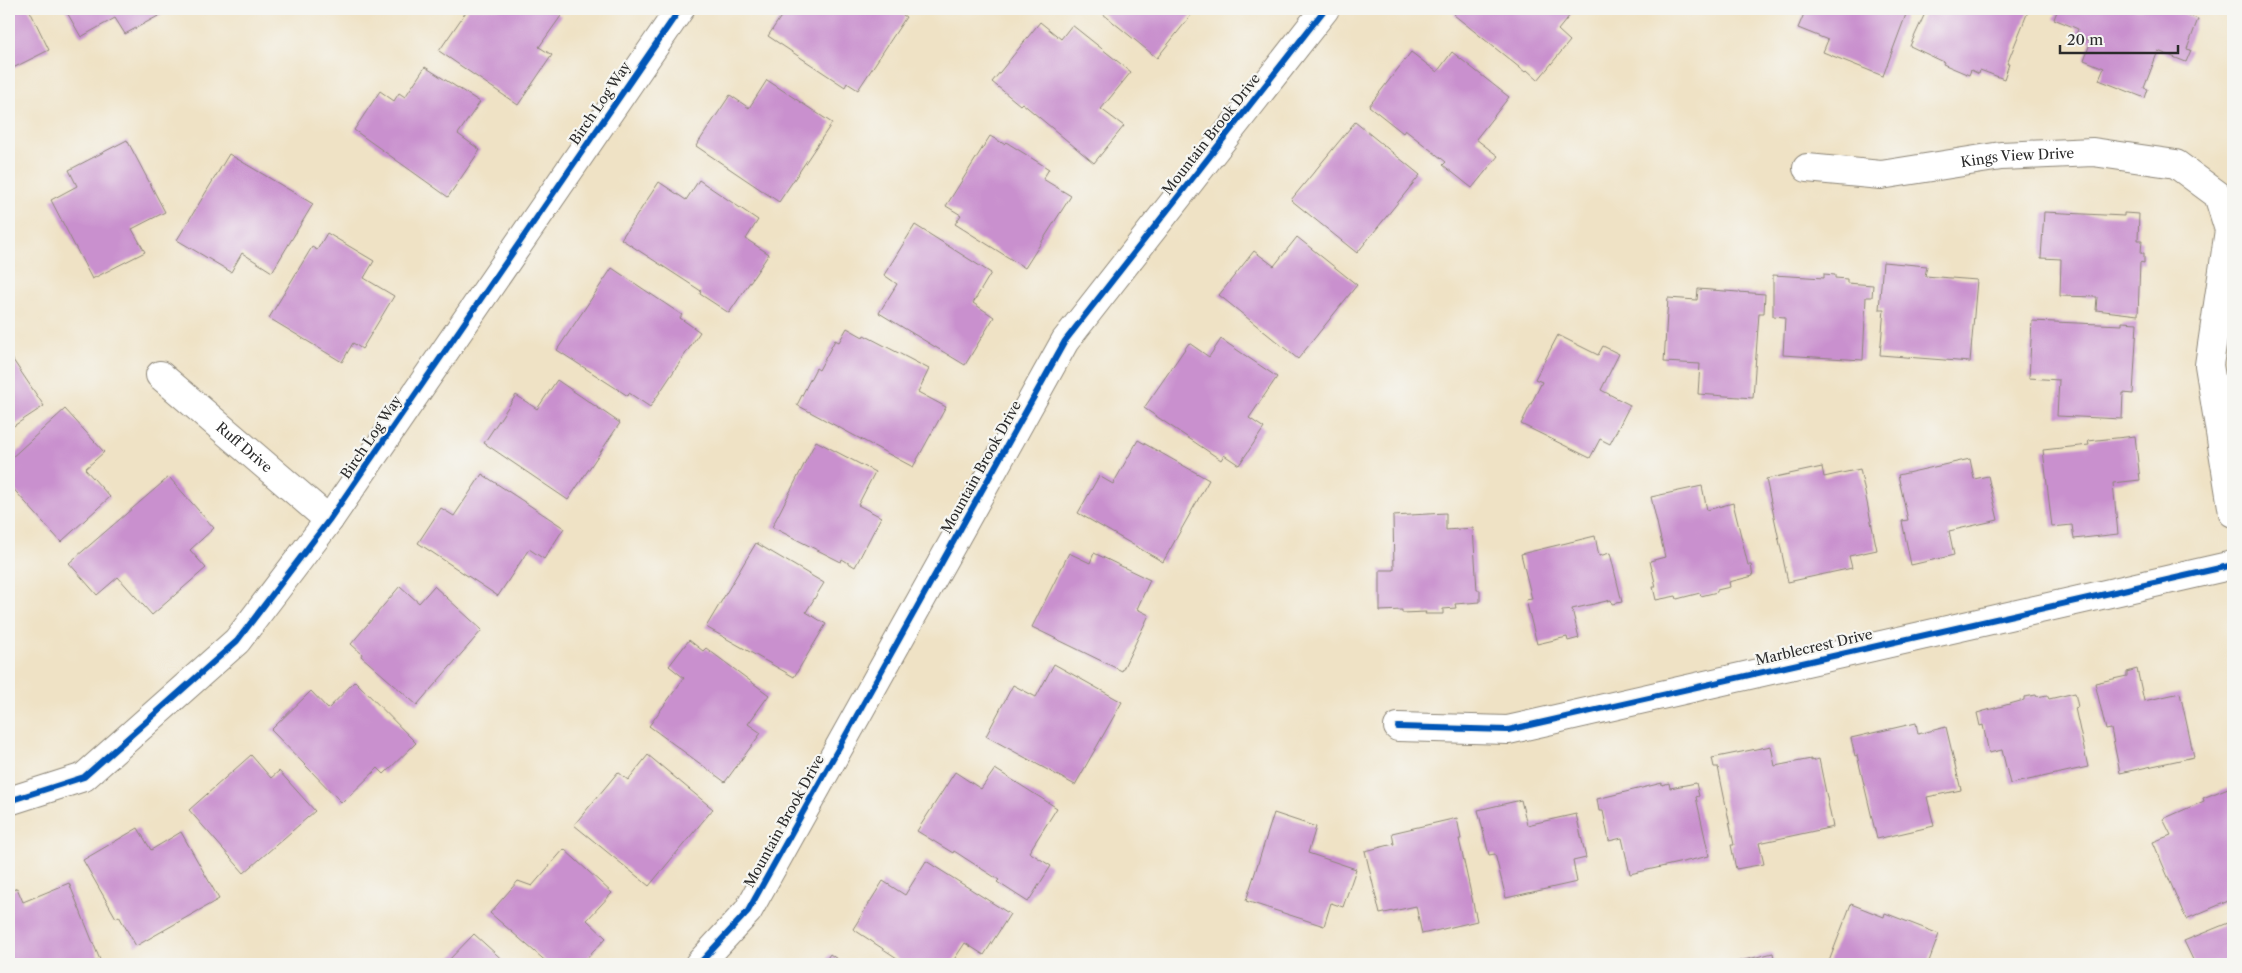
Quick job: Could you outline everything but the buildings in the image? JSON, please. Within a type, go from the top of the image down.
[{"type":"street","name":"Birch Log Way","points":[[9,801],[84,777],[238,641],[329,520],[680,9]]},
{"type":"street","name":"Mountain Brook Drive","points":[[699,964],[748,911],[1066,341],[1325,9]]},
{"type":"street","name":"Kings View Drive","points":[[1807,168],[1881,175],[2001,156],[2093,152],[2176,164],[2218,195],[2229,230],[2209,365],[2233,513]]},
{"type":"street","name":"Ruff Drive","points":[[160,375],[329,520]]},
{"type":"street","name":"Marblecrest Drive","points":[[1398,727],[1508,730],[2233,565]]},
{"type":"cycle path","points":[[9,801],[84,777],[237,641],[329,520],[680,9]]},
{"type":"cycle path","points":[[699,964],[748,911],[1065,341],[1325,9]]},
{"type":"cycle path","points":[[1398,727],[1508,730],[2233,565]]}]
